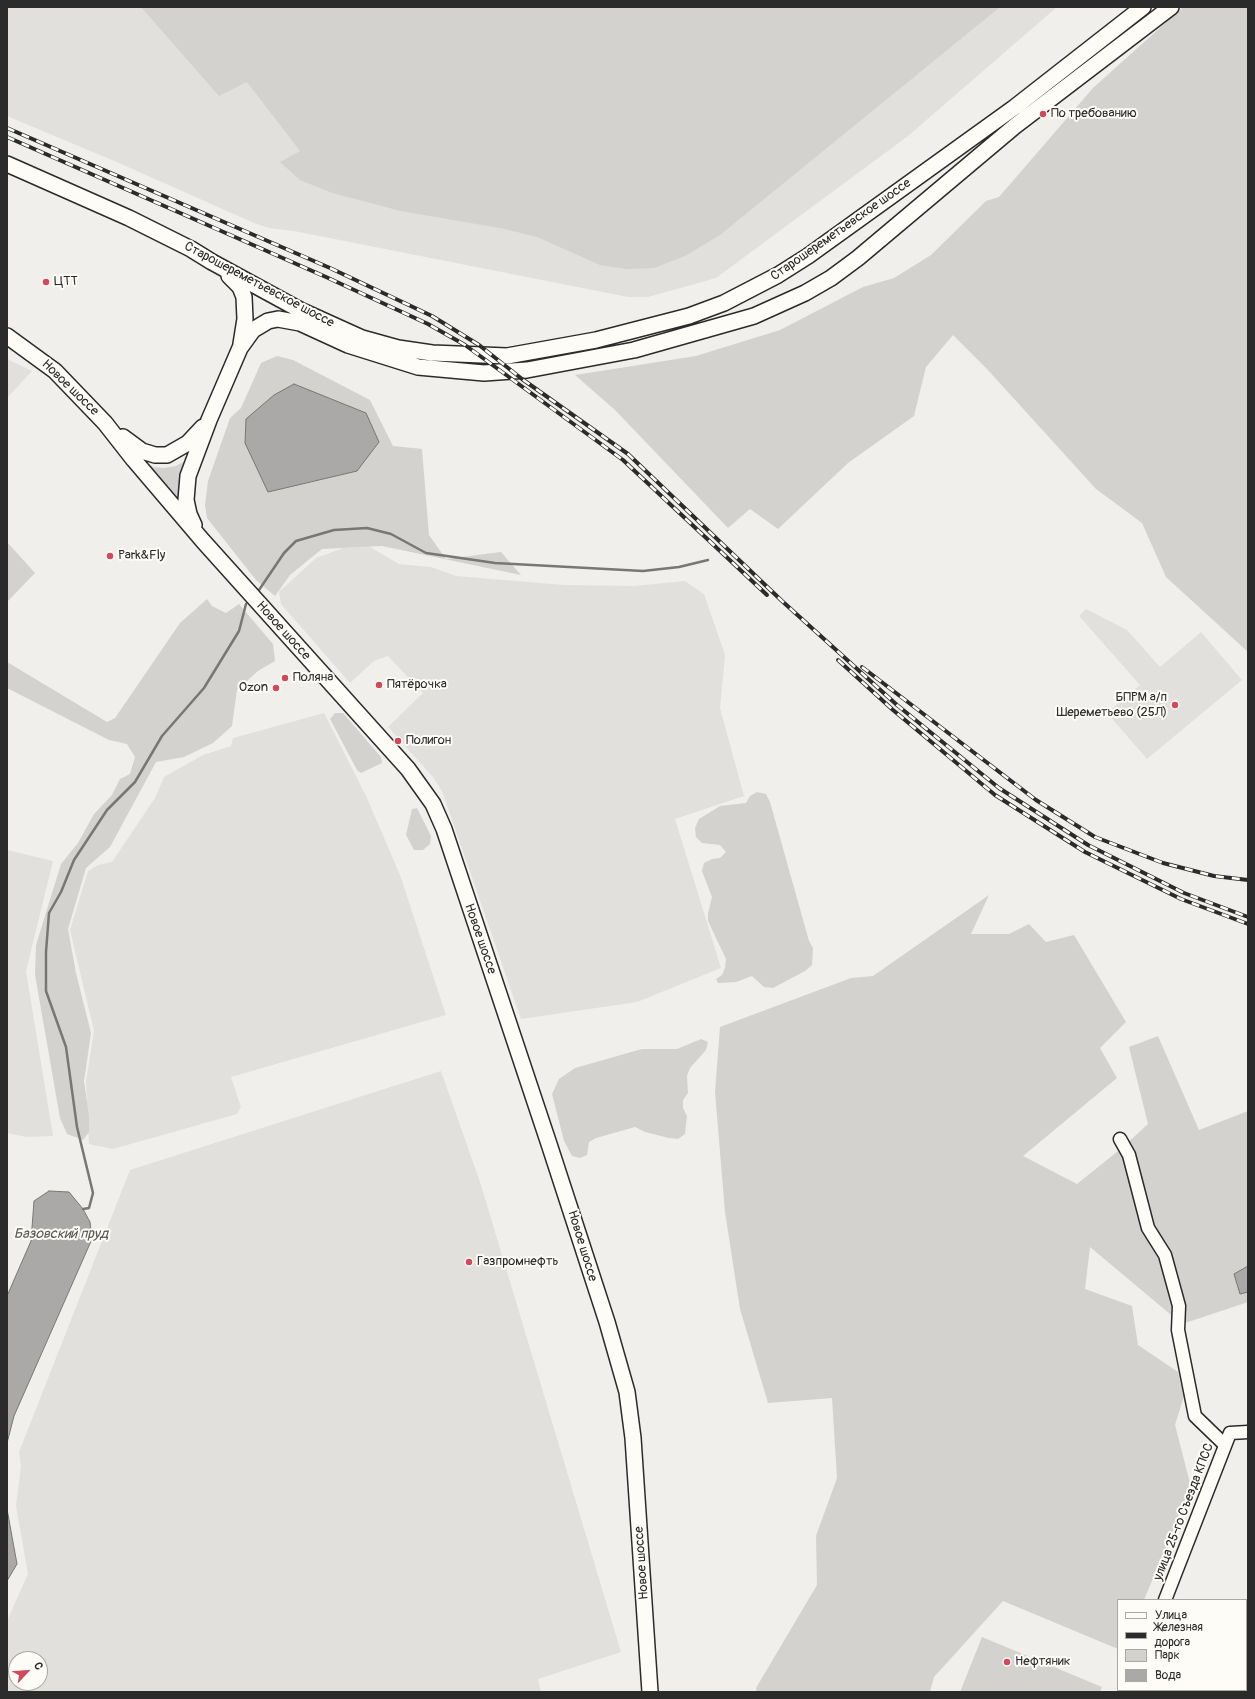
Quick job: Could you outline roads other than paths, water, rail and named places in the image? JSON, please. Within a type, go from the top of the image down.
[{"type":"main road","name":"Старошереметьевское шоссе","points":[[7,164],[129,218],[191,249],[300,310],[362,338],[398,348],[432,354],[507,356],[596,340],[689,316],[724,303],[752,289],[808,256],[1015,107],[1143,7]]},
{"type":"main road","name":"Старошереметьевское шоссе","points":[[240,348],[253,330],[268,321],[278,319],[300,323],[355,347],[418,367],[484,373],[527,370],[634,350],[754,316],[804,293],[831,278],[858,258],[1015,126],[1171,7]]},
{"type":"main road","points":[[203,541],[189,514],[186,500],[186,486],[188,476],[209,420],[240,348],[245,319],[244,297],[240,287],[232,278],[212,262]]},
{"type":"main road","name":"Новое шоссе","points":[[7,336],[55,371],[105,422],[203,541],[408,769],[433,804],[444,829],[568,1202],[627,1392],[633,1438],[650,1692]]},
{"type":"main road","points":[[105,422],[142,451],[155,456],[167,455],[177,451],[198,434],[209,420]]},
{"type":"street","points":[[1120,1139],[1129,1155],[1148,1228],[1165,1255],[1179,1306],[1178,1330],[1195,1416],[1225,1445]]},
{"type":"street","name":"улица 25-го Съезда КПСС","points":[[1165,1599],[1230,1433],[1248,1432]]},
{"type":"water","points":[[294,384],[366,413],[379,442],[357,471],[268,492],[245,443],[246,419],[274,395]]},
{"type":"water","name":"Базовский пруд","points":[[49,1191],[69,1192],[83,1209],[90,1222],[92,1239],[14,1416],[7,1443],[7,1296],[31,1241],[34,1201]]},
{"type":"water","points":[[1248,1266],[1248,1292],[1240,1294],[1234,1274]]},
{"type":"water","points":[[7,1509],[17,1564],[7,1581]]},
{"type":"waterway","points":[[259,590],[284,553],[296,541],[334,530],[367,528],[391,534],[426,553],[495,563],[643,571],[679,567],[708,560]]},
{"type":"waterway","points":[[83,1209],[89,1208],[93,1193],[77,1127],[66,1047],[46,991],[46,952],[49,913],[61,892],[74,860],[107,810],[135,782],[162,736],[204,688],[239,631],[246,604]]},
{"type":"railway","points":[[7,128],[330,268],[432,316],[479,345],[522,379],[628,454],[782,601],[897,705],[999,788],[1088,845],[1184,893],[1248,917]]},
{"type":"railway","points":[[7,137],[326,277],[428,324],[465,345],[623,460],[767,595]]},
{"type":"railway","points":[[838,660],[893,710],[995,795],[1085,852],[1181,899],[1248,924]]},
{"type":"railway","points":[[862,667],[1036,800],[1095,837],[1163,863],[1214,876],[1248,880]]},
{"type":"place","name":"По требованию","points":[[1043,114]]},
{"type":"place","name":"ЦТТ","points":[[46,282]]},
{"type":"place","name":"Park&Fly","points":[[110,556]]},
{"type":"place","name":"Поляна","points":[[285,678]]},
{"type":"place","name":"Пятёрочка","points":[[379,685]]},
{"type":"place","name":"Ozon","points":[[276,688]]},
{"type":"place","name":"БПРМ а/п Шереметьево (25Л)","points":[[1175,705]]},
{"type":"place","name":"Полигон","points":[[398,741]]},
{"type":"place","name":"Газпромнефть","points":[[469,1262]]},
{"type":"place","name":"Нефтяник","points":[[1007,1662]]}]
